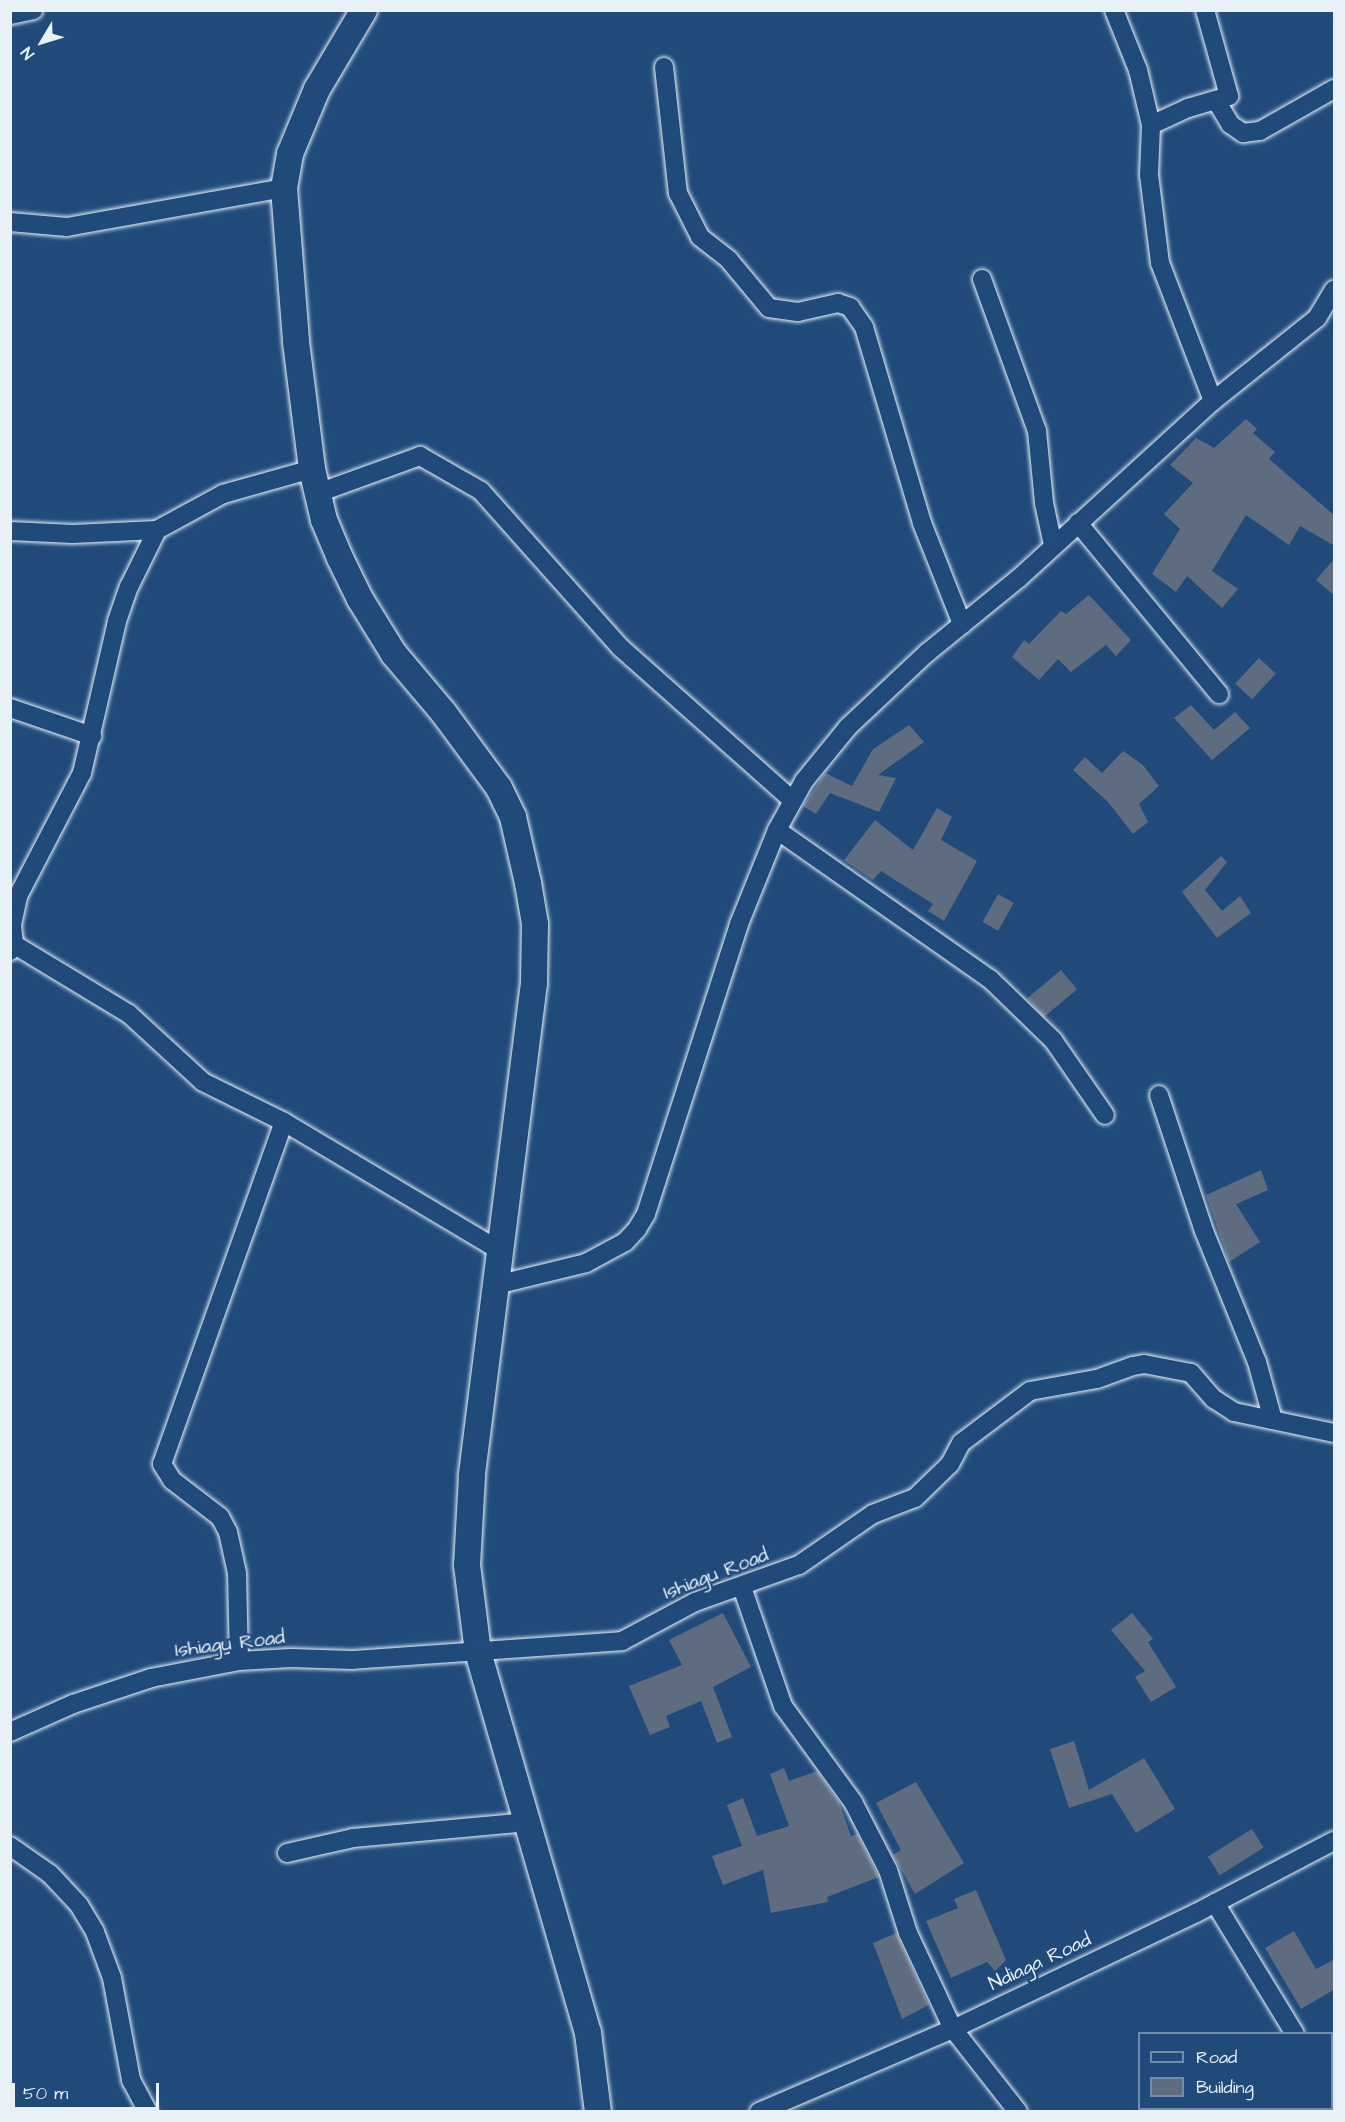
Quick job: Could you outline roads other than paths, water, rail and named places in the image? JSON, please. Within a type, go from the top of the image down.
[{"type":"main road","points":[[364,10],[300,123],[284,188],[296,342],[315,481],[324,520],[360,600],[394,654],[443,711],[499,788],[513,817],[535,924],[534,983],[468,1523],[467,1565],[478,1652],[588,2033],[598,2112]]},
{"type":"street","points":[[10,15],[33,10]]},
{"type":"street","points":[[1114,10],[1138,72],[1151,125],[1149,175],[1160,263],[1213,401]]},
{"type":"street","points":[[1151,125],[1188,108],[1217,102],[1229,96],[1229,88],[1204,10]]},
{"type":"street","points":[[664,67],[678,193],[700,237],[729,260],[769,308],[798,312],[838,303],[850,307],[864,327],[922,523],[962,624]]},
{"type":"street","points":[[1217,102],[1230,124],[1243,133],[1260,131],[1335,89]]},
{"type":"street","points":[[10,222],[67,227],[284,188]]},
{"type":"street","points":[[982,279],[1037,431],[1044,503],[1053,545]]},
{"type":"street","points":[[496,1286],[586,1263],[625,1242],[637,1229],[646,1214],[739,924],[777,830],[791,799],[848,727],[1213,401],[1317,318],[1335,290]]},
{"type":"street","points":[[10,531],[73,534],[157,530],[223,494],[315,481],[420,456],[481,491],[621,648],[791,799]]},
{"type":"street","points":[[1078,523],[1219,694]]},
{"type":"street","points":[[157,530],[129,587],[117,621],[82,773],[18,896],[12,925],[12,946],[129,1014],[203,1082],[284,1122],[500,1251]]},
{"type":"street","points":[[10,708],[92,736]]},
{"type":"street","points":[[777,830],[990,979],[1053,1040],[1106,1115]]},
{"type":"street","points":[[1160,1095],[1204,1231],[1257,1362],[1273,1420]]},
{"type":"street","points":[[239,1661],[237,1573],[228,1532],[220,1517],[172,1480],[162,1464],[284,1122]]},
{"type":"street","name":"Ishiagu Road","points":[[10,1732],[73,1704],[151,1677],[239,1661],[291,1658],[352,1660],[622,1641],[695,1602],[799,1565],[873,1514],[915,1498],[950,1464],[961,1443],[1030,1391],[1096,1379],[1144,1364],[1191,1373],[1214,1399],[1234,1412],[1335,1432]]},
{"type":"street","points":[[742,1587],[783,1706],[854,1802],[888,1870],[908,1933],[953,2029],[1018,2112]]},
{"type":"street","points":[[287,1853],[353,1838],[528,1822]]},
{"type":"street","name":"Ndiaga Road","points":[[759,2112],[953,2029],[1215,1903],[1335,1841]]},
{"type":"street","points":[[10,1846],[50,1874],[79,1905],[95,1932],[112,1978],[131,2080],[148,2112]]},
{"type":"street","points":[[1215,1903],[1293,2032]]}]
